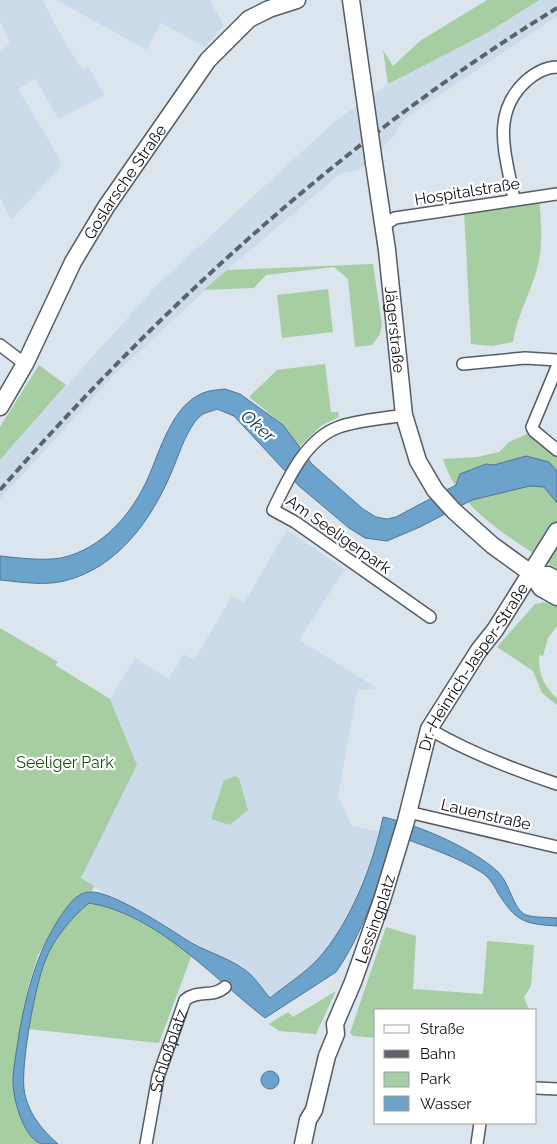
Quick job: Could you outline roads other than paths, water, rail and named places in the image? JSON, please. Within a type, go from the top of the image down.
[{"type":"main road","name":"Goslarsche Straße","points":[[0,407],[25,364],[73,262],[106,207],[215,51],[249,19],[297,0]]},
{"type":"main road","name":"Jägerstraße","points":[[351,0],[384,225],[404,415],[418,460],[435,490],[454,511],[492,546],[532,574]]},
{"type":"main road","name":"Dr.-Heinrich-Jasper-Straße","points":[[407,816],[429,729],[532,574],[557,532]]},
{"type":"main road","points":[[532,574],[548,575],[557,580]]},
{"type":"main road","points":[[532,574],[541,588],[557,597]]},
{"type":"main road","name":"Lessingplatz","points":[[303,1144],[308,1120],[314,1110],[323,1069],[336,1034],[336,1024],[365,951],[407,816]]},
{"type":"street","points":[[514,200],[503,131],[506,107],[514,93],[529,79],[550,68],[557,67]]},
{"type":"street","name":"Hospitalstraße","points":[[384,225],[395,218],[557,194]]},
{"type":"street","points":[[0,345],[25,364]]},
{"type":"street","points":[[463,364],[525,358],[557,360]]},
{"type":"street","points":[[557,367],[533,422],[534,431],[557,450]]},
{"type":"street","name":"Am Seeligerpark","points":[[404,415],[336,428],[323,435],[310,447],[284,488],[273,510],[295,522],[430,617]]},
{"type":"street","points":[[429,729],[471,752],[557,784]]},
{"type":"street","name":"Lauenstraße","points":[[407,816],[557,847]]},
{"type":"street","name":"Schloßplatz","points":[[146,1144],[158,1077],[185,1000],[192,994],[213,993],[225,987]]},
{"type":"street","points":[[537,1088],[557,1089]]},
{"type":"street","points":[[477,1144],[480,1124]]},
{"type":"water","name":"Oker","points":[[225,389],[240,394],[283,425],[312,464],[363,509],[376,517],[387,519],[396,517],[456,485],[460,474],[486,464],[494,465],[526,456],[549,462],[557,471],[557,503],[544,487],[530,486],[472,500],[420,527],[387,541],[365,538],[349,528],[299,486],[234,416],[217,409],[203,414],[193,425],[184,440],[164,489],[154,507],[131,539],[117,553],[83,575],[64,581],[24,583],[0,580],[0,556],[38,559],[61,558],[90,547],[114,528],[124,517],[141,491],[175,418],[192,399],[203,393]]},
{"type":"water","points":[[383,817],[427,831],[459,846],[486,862],[501,876],[522,912],[533,917],[557,918],[557,926],[536,924],[522,919],[510,910],[491,881],[481,872],[449,856],[393,834],[383,869],[363,924],[336,972],[265,1018],[204,966],[161,933],[114,909],[89,903],[76,915],[53,944],[45,961],[37,988],[27,1044],[24,1089],[28,1105],[36,1120],[58,1144],[39,1143],[33,1139],[20,1116],[13,1089],[19,1034],[29,988],[39,959],[60,917],[73,900],[81,894],[91,892],[100,893],[125,903],[192,943],[242,968],[254,978],[270,998],[313,964],[330,945],[340,929],[367,873],[374,854]]},
{"type":"water","points":[[270,1071],[276,1074],[279,1080],[276,1086],[270,1089],[264,1086],[261,1080],[264,1074]]},
{"type":"railway","points":[[0,490],[62,421],[126,355],[192,290],[260,228],[331,168],[404,112],[479,58],[557,8]]},
{"type":"park label","name":"Seeliger Park","points":[[65,762]]}]
